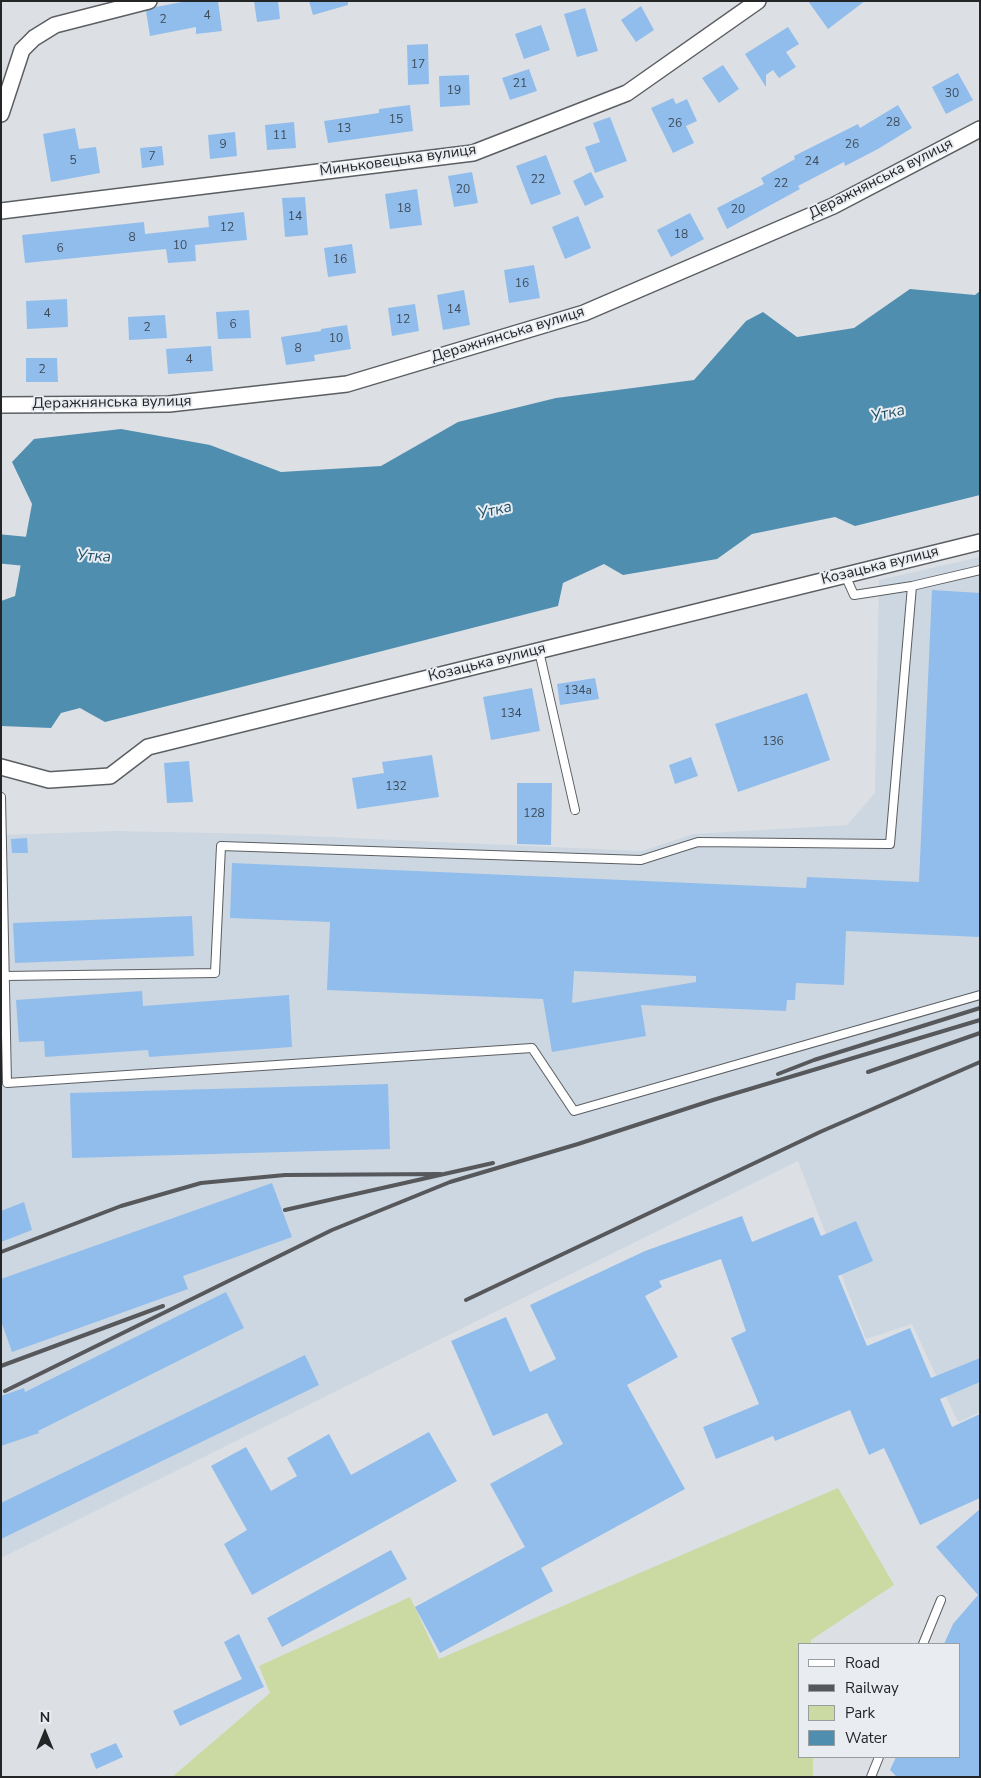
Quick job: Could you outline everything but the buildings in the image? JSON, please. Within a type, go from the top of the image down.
[{"type":"street","points":[[1,114],[22,50],[34,38],[55,25],[149,1]]},
{"type":"street","name":"Миньковецька вулиця","points":[[1,211],[473,153],[627,93],[758,1]]},
{"type":"street","name":"Деражнянська вулиця","points":[[1,405],[169,404],[347,384],[584,313],[833,206],[980,129]]},
{"type":"street","name":"Козацька вулиця","points":[[1,767],[49,780],[110,776],[148,747],[980,542]]},
{"type":"lane","points":[[845,575],[854,595],[912,586],[980,570]]},
{"type":"lane","points":[[5,976],[214,972],[221,846],[641,860],[698,842],[890,844],[912,586]]},
{"type":"lane","points":[[539,650],[575,810]]},
{"type":"lane","points":[[1,797],[8,1083],[532,1048],[574,1111],[980,994]]},
{"type":"lane","points":[[923,1643],[941,1600]]},
{"type":"lane","points":[[871,1777],[879,1758]]},
{"type":"shaded area","points":[[980,557],[980,1412],[958,1422],[912,1324],[866,1339],[798,1161],[1,1558],[1,835],[116,831],[262,834],[642,851],[693,834],[847,825],[875,793],[879,580]]},
{"type":"green space","points":[[838,1488],[894,1585],[811,1640],[811,1643],[798,1643],[798,1758],[813,1758],[813,1777],[172,1777],[270,1693],[259,1666],[410,1597],[439,1659]]},
{"type":"water","points":[[910,289],[975,295],[980,291],[980,495],[855,526],[835,517],[752,534],[717,559],[623,575],[604,564],[563,583],[558,606],[105,722],[80,708],[61,713],[51,728],[1,726],[1,601],[15,596],[32,504],[12,462],[34,439],[121,429],[210,445],[281,472],[381,466],[458,422],[556,398],[694,380],[746,321],[763,312],[797,337],[854,328]]},
{"type":"waterway","name":"Утка","points":[[1,549],[63,555]]},
{"type":"railway","points":[[778,1074],[814,1060],[980,1008]]},
{"type":"railway","points":[[5,1391],[332,1230],[450,1182],[578,1144],[713,1100],[980,1020]]},
{"type":"railway","points":[[868,1072],[980,1033]]},
{"type":"railway","points":[[466,1300],[820,1132],[980,1062]]},
{"type":"railway","points":[[285,1210],[493,1163]]},
{"type":"railway","points":[[1,1252],[121,1206],[201,1183],[285,1175],[441,1174]]},
{"type":"railway","points":[[1,1366],[163,1306]]}]
